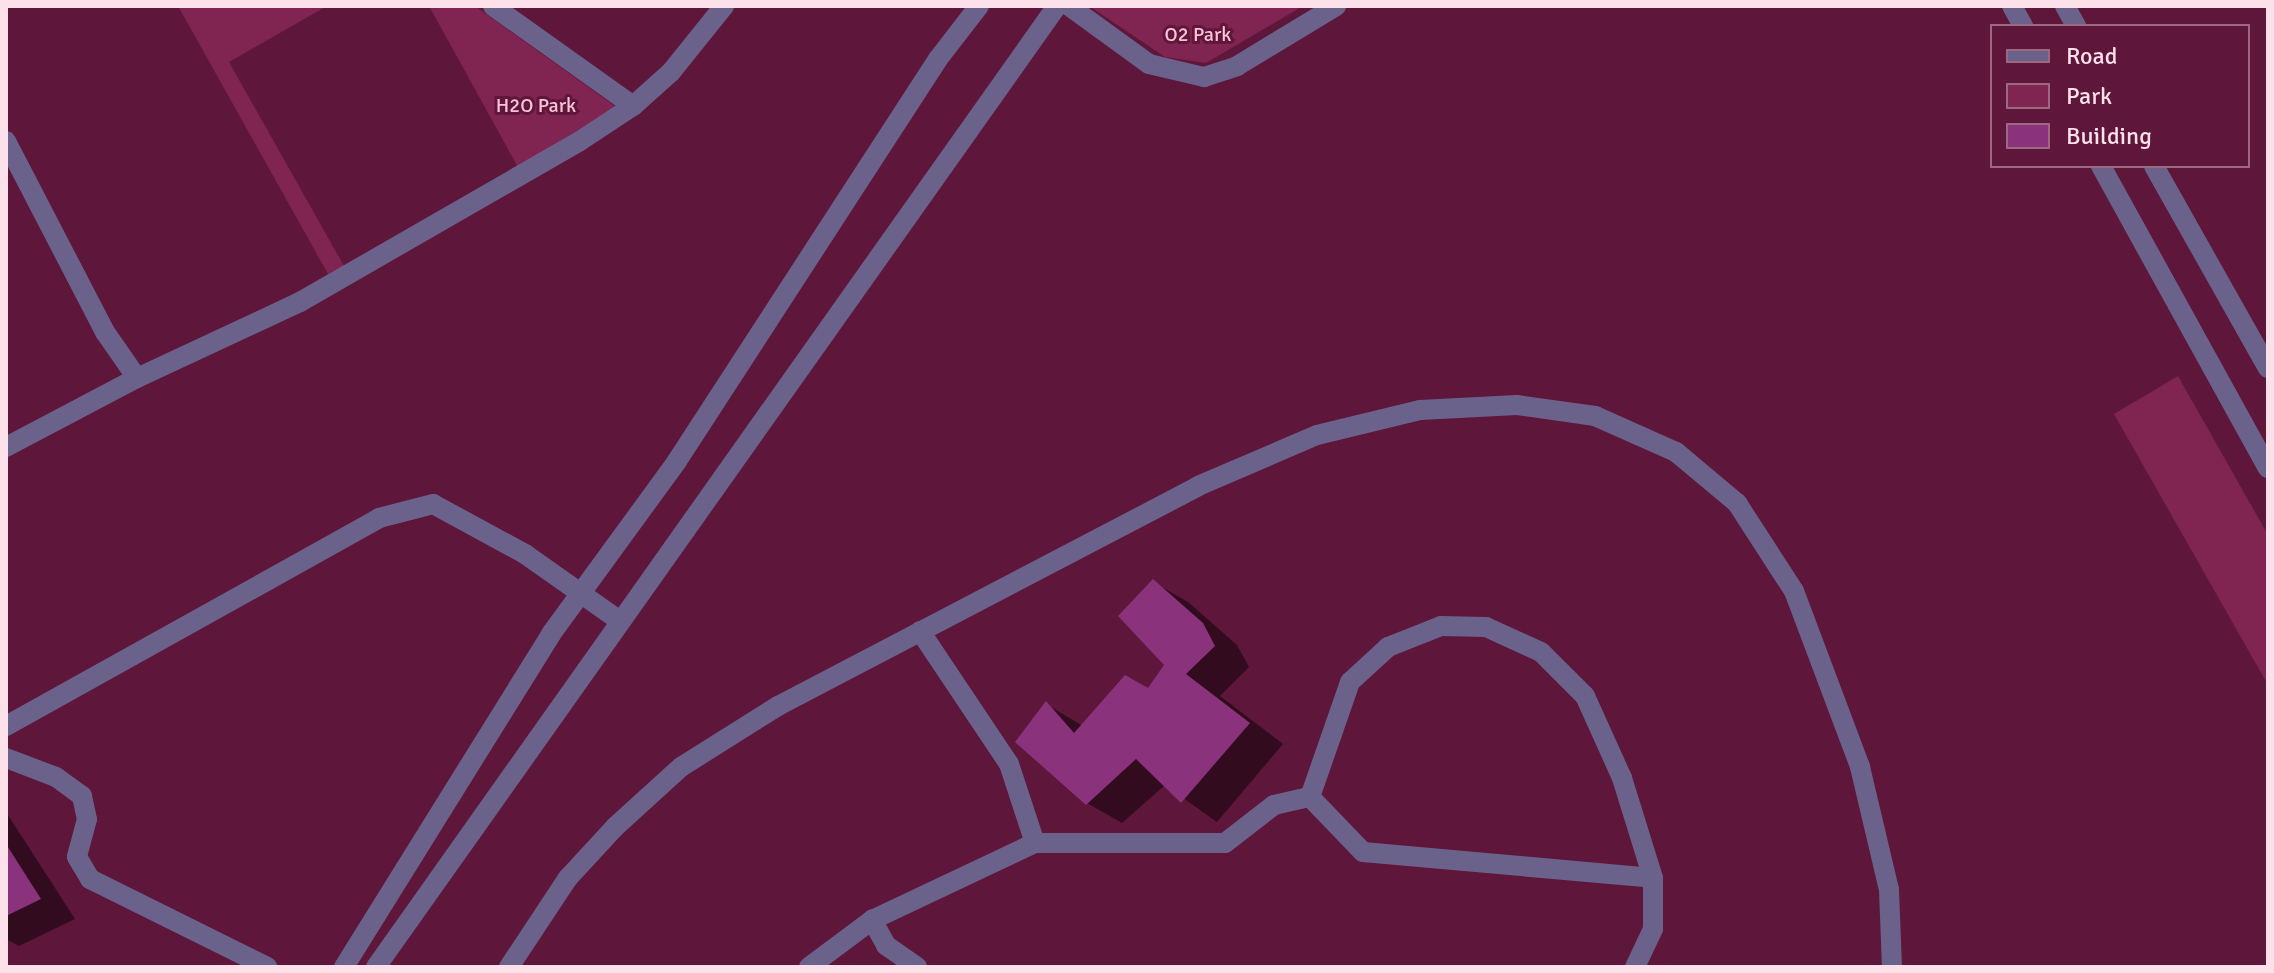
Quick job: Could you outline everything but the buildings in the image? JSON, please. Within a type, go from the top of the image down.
[{"type":"street","points":[[493,6],[633,106]]},
{"type":"street","points":[[6,447],[137,378],[300,302],[633,106],[671,72],[724,6]]},
{"type":"street","points":[[344,967],[580,594],[677,461],[938,59],[979,6]]},
{"type":"street","points":[[376,967],[1057,6]]},
{"type":"street","points":[[1069,6],[1149,64],[1204,77],[1237,66],[1336,6]]},
{"type":"street","points":[[2012,6],[2022,24]]},
{"type":"street","points":[[2065,6],[2075,24]]},
{"type":"street","points":[[6,141],[105,332],[137,378]]},
{"type":"street","points":[[2102,168],[2268,468]]},
{"type":"street","points":[[2155,168],[2268,368]]},
{"type":"street","points":[[509,967],[568,878],[615,827],[681,767],[778,706],[1198,486],[1317,435],[1420,410],[1517,405],[1595,416],[1676,452],[1737,503],[1794,591],[1860,767],[1889,890],[1892,967]]},
{"type":"street","points":[[6,726],[379,518],[433,504],[457,513],[620,621]]},
{"type":"street","points":[[1310,797],[1350,682],[1401,642],[1441,626],[1486,627],[1541,652],[1585,696],[1622,778],[1653,878],[1653,929],[1635,967]]},
{"type":"street","points":[[920,631],[1009,764],[1035,843]]},
{"type":"street","points":[[6,758],[56,777],[82,796],[87,819],[77,857],[90,879],[267,967]]},
{"type":"street","points":[[809,967],[872,920],[1035,843],[1225,843],[1274,805],[1310,797]]},
{"type":"street","points":[[1310,797],[1363,852],[1653,878]]},
{"type":"street","points":[[872,920],[886,945],[917,967]]},
{"type":"green space","points":[[178,6],[327,6],[229,62],[344,266],[328,274]]},
{"type":"green space","name":"H2O Park","points":[[429,6],[475,6],[616,107],[520,171]]},
{"type":"green space","name":"O2 Park","points":[[1089,6],[1303,6],[1206,63],[1165,57]]},
{"type":"green space","points":[[2178,376],[2268,535],[2268,685],[2114,414]]}]
